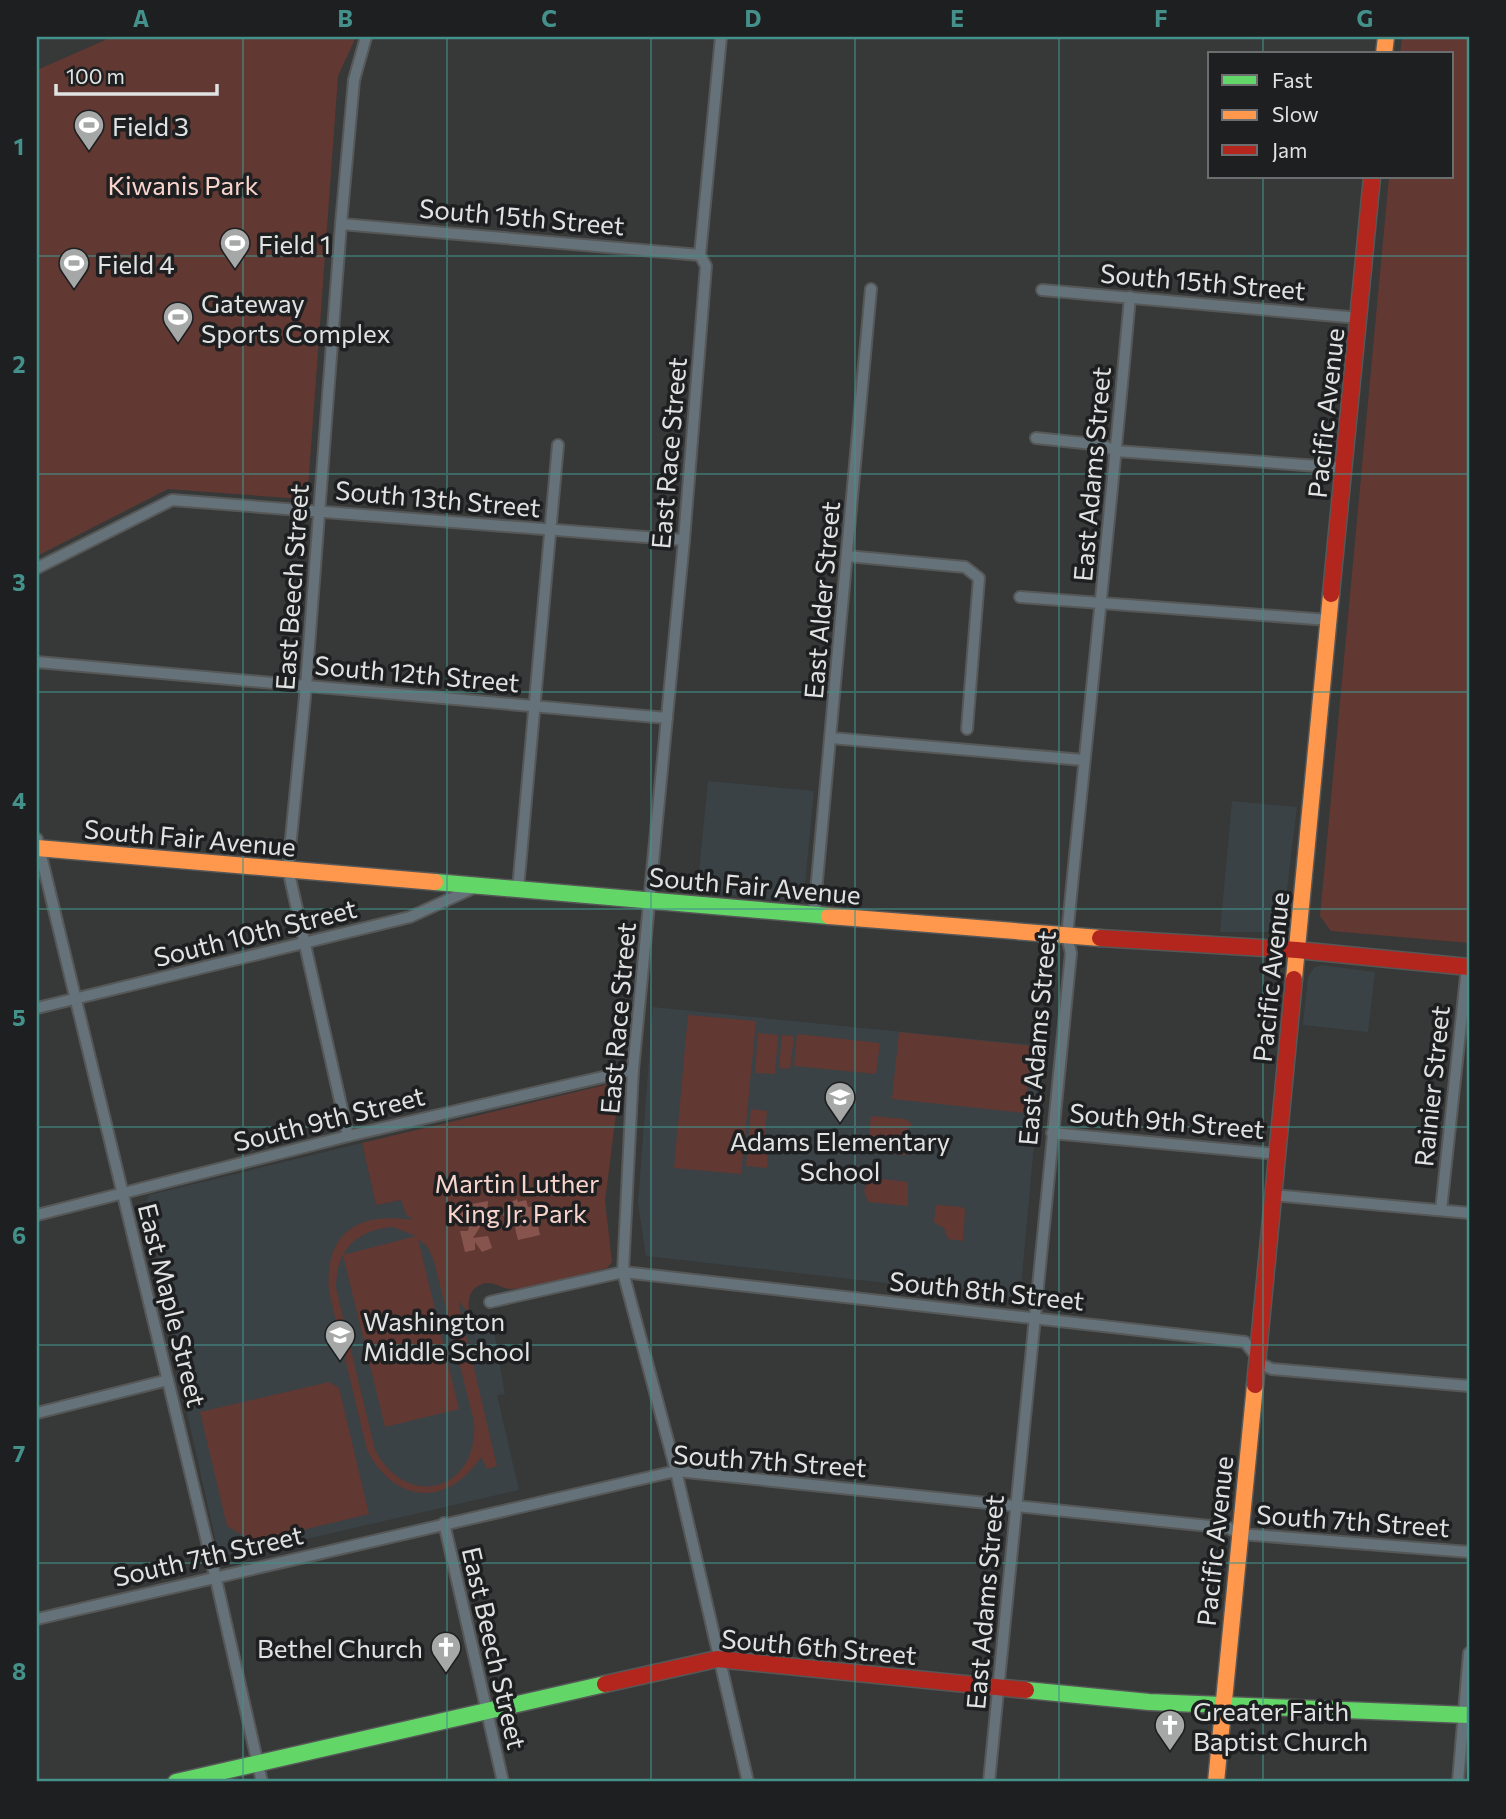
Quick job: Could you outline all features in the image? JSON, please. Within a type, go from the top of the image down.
[{"type":"street","name":"East Beech Street","points":[[348,1136],[288,869],[306,686],[354,80],[366,37]]},
{"type":"street","name":"East Race Street","points":[[721,37],[700,255],[706,266],[684,540],[633,1070],[623,1272],[676,1471],[747,1782]]},
{"type":"street","name":"Pacific Avenue","points":[[1216,1782],[1372,178]]},
{"type":"street","name":"South 15th Street","points":[[341,225],[700,255]]},
{"type":"street","name":"East Alder Street","points":[[814,914],[871,289]]},
{"type":"street","name":"South 15th Street","points":[[1042,290],[1359,318]]},
{"type":"street","name":"East Adams Street","points":[[989,1782],[1032,1317],[1071,953],[1067,936],[1130,297]]},
{"type":"street","points":[[1037,438],[1102,445],[1116,451],[1345,468]]},
{"type":"street","points":[[518,889],[558,445]]},
{"type":"street","name":"South 13th Street","points":[[37,568],[172,500],[684,540]]},
{"type":"street","points":[[847,556],[965,567],[979,578],[968,729]]},
{"type":"street","points":[[1020,597],[1329,620]]},
{"type":"street","name":"South 12th Street","points":[[37,662],[667,718]]},
{"type":"street","points":[[831,738],[1083,760]]},
{"type":"street","name":"South Fair Avenue","points":[[38,845],[650,902],[1067,936],[1297,950],[1468,967]]},
{"type":"street","name":"East Maple Street","points":[[38,845],[215,1576],[262,1782]]},
{"type":"street","name":"South 10th Street","points":[[37,1008],[410,917],[479,885]]},
{"type":"street","name":"Rainier Street","points":[[1441,1210],[1468,967]]},
{"type":"street","name":"South 9th Street","points":[[37,1215],[348,1136],[633,1070]]},
{"type":"street","name":"South 9th Street","points":[[1052,1133],[1277,1154]]},
{"type":"street","points":[[1273,1195],[1469,1213]]},
{"type":"street","name":"South 8th Street","points":[[490,1302],[623,1272],[1245,1342],[1263,1365],[1272,1369],[1469,1386]]},
{"type":"street","points":[[37,1413],[168,1380]]},
{"type":"street","name":"South 7th Street","points":[[37,1619],[676,1471],[1229,1528],[1240,1534],[1469,1552]]},
{"type":"street","name":"East Beech Street","points":[[443,1523],[503,1782]]},
{"type":"street","points":[[1458,1782],[1466,1714],[1469,1653]]},
{"type":"street","name":"South 6th Street","points":[[176,1782],[485,1709],[717,1659],[1149,1702],[1466,1714]]},
{"type":"shaded area","points":[[708,781],[814,791],[804,893],[791,901],[697,891]]},
{"type":"shaded area","points":[[1232,801],[1297,807],[1283,921],[1273,932],[1220,932]]},
{"type":"shaded area","points":[[1321,965],[1375,972],[1368,1032],[1303,1025],[1308,977],[1314,968]]},
{"type":"shaded area","name":"Adams Elementary School","points":[[653,1007],[1043,1046],[1020,1298],[646,1256],[638,1203]]},
{"type":"shaded area","name":"Washington Middle School","points":[[362,1143],[376,1205],[401,1200],[429,1231],[457,1299],[480,1326],[494,1331],[505,1394],[497,1395],[519,1490],[232,1556],[218,1551],[183,1395],[188,1393],[150,1226],[145,1224],[143,1212],[149,1195]]},
{"type":"shaded area","points":[[517,1199],[518,1202],[526,1200],[528,1207],[537,1206],[540,1218],[531,1222],[532,1227],[538,1226],[540,1235],[518,1240],[513,1220],[506,1220],[503,1215],[506,1205]]},
{"type":"shaded area","points":[[488,1201],[487,1216],[473,1238],[488,1236],[492,1248],[482,1252],[475,1242],[475,1250],[465,1252],[460,1231],[468,1231],[469,1226],[457,1217],[472,1204]]},
{"type":"green space","name":"Kiwanis Park","points":[[112,37],[356,37],[338,76],[308,489],[302,499],[168,489],[37,556],[37,70]]},
{"type":"green space","points":[[1402,37],[1469,37],[1469,943],[1331,931],[1320,916],[1389,178],[1454,178],[1454,52],[1400,52]]},
{"type":"green space","points":[[688,1015],[756,1021],[741,1174],[674,1168]]},
{"type":"green space","points":[[899,1032],[1032,1046],[1025,1113],[892,1099]]},
{"type":"green space","points":[[758,1033],[778,1035],[775,1074],[755,1073]]},
{"type":"green space","points":[[797,1034],[880,1043],[876,1074],[794,1066]]},
{"type":"green space","points":[[782,1035],[794,1036],[790,1069],[779,1068]]},
{"type":"green space","name":"Martin Luther King Jr. Park","points":[[609,1084],[615,1088],[618,1098],[605,1201],[612,1262],[607,1268],[534,1286],[511,1289],[484,1283],[471,1293],[469,1313],[458,1301],[497,1466],[487,1469],[481,1457],[467,1474],[453,1485],[437,1491],[422,1493],[406,1489],[392,1481],[367,1450],[329,1292],[332,1254],[339,1240],[349,1230],[376,1219],[413,1220],[406,1214],[401,1200],[376,1205],[362,1143]],"holes":[[[393,1227],[416,1236],[343,1255],[351,1244],[368,1232]],[[418,1239],[427,1246],[434,1261],[474,1422],[472,1446],[465,1464],[453,1477],[438,1485],[422,1486],[405,1481],[389,1469],[375,1450],[336,1288],[343,1255],[385,1427],[459,1409]]]},
{"type":"green space","points":[[751,1109],[767,1111],[764,1141],[769,1142],[767,1168],[746,1166]]},
{"type":"green space","points":[[871,1116],[905,1119],[912,1124],[907,1131],[905,1155],[867,1152]]},
{"type":"green space","points":[[872,1178],[908,1182],[908,1206],[869,1202],[864,1189]]},
{"type":"green space","points":[[936,1205],[962,1207],[965,1210],[963,1241],[948,1239],[944,1228],[934,1222]]},
{"type":"green space","points":[[329,1382],[339,1388],[369,1514],[253,1542],[227,1526],[200,1412]]},
{"type":"traffic: fast","points":[[435,882],[829,916]]},
{"type":"traffic: fast","points":[[176,1782],[605,1684]]},
{"type":"traffic: fast","points":[[1026,1690],[1149,1702],[1469,1715]]},
{"type":"traffic: slow","points":[[1384,52],[1386,37]]},
{"type":"traffic: slow","points":[[1294,979],[1331,594]]},
{"type":"traffic: slow","points":[[37,848],[435,882]]},
{"type":"traffic: slow","points":[[829,916],[1100,938]]},
{"type":"traffic: slow","points":[[1216,1782],[1255,1385]]},
{"type":"traffic: jam","points":[[1331,594],[1372,178]]},
{"type":"traffic: jam","points":[[1100,938],[1297,950],[1469,967]]},
{"type":"traffic: jam","points":[[1255,1385],[1294,979]]},
{"type":"traffic: jam","points":[[605,1684],[717,1659],[1026,1690]]},
{"type":"place","name":"Field 3","points":[[89,152]]},
{"type":"place","name":"Field 1","points":[[235,270]]},
{"type":"place","name":"Field 4","points":[[74,290]]},
{"type":"place","name":"Gateway Sports Complex","points":[[178,344]]},
{"type":"place","name":"Adams Elementary School","points":[[840,1124]]},
{"type":"place","name":"Washington Middle School","points":[[340,1362]]},
{"type":"place","name":"Bethel Church","points":[[446,1674]]},
{"type":"place","name":"Greater Faith Baptist Church","points":[[1170,1752]]}]
